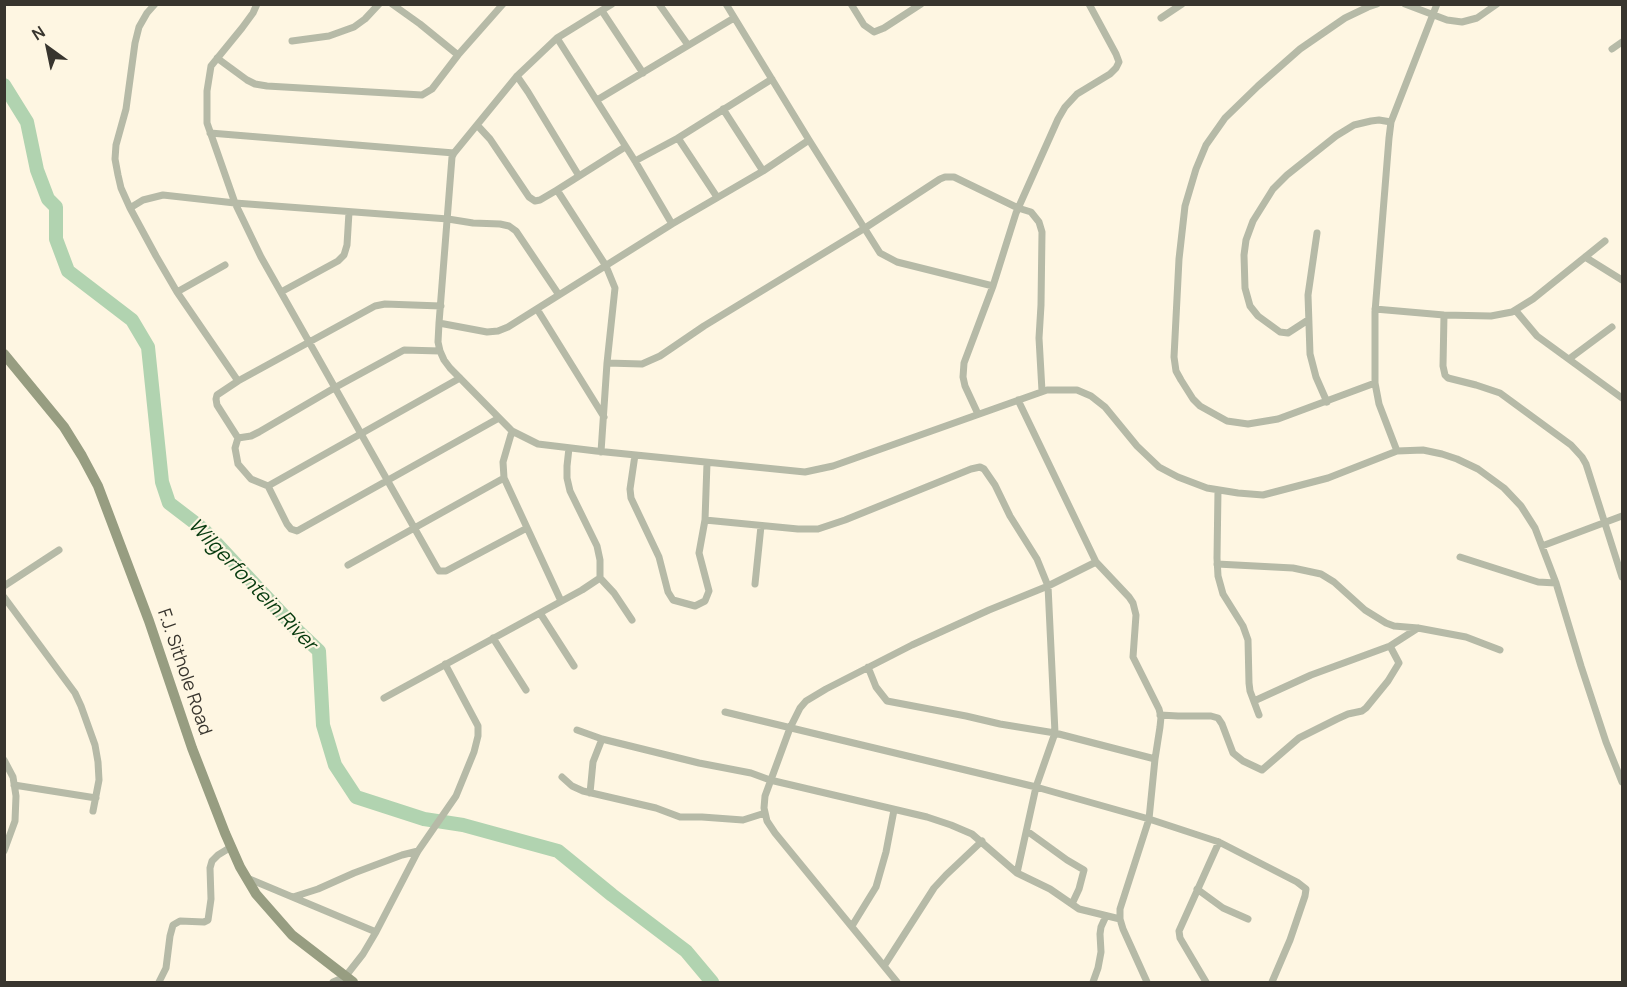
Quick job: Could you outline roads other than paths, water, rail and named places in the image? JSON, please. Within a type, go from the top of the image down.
[{"type":"street","points":[[155,4],[139,27],[135,43],[126,109],[116,145],[115,159],[118,175],[130,208],[156,256],[177,292],[238,381]]},
{"type":"street","points":[[257,4],[253,13],[211,66],[208,76],[207,123],[235,203],[261,257],[434,565],[443,572],[449,570],[526,528]]},
{"type":"street","points":[[292,41],[329,36],[354,27],[379,4]]},
{"type":"street","points":[[392,4],[458,55]]},
{"type":"street","points":[[217,58],[248,80],[261,85],[414,96],[427,93],[503,4]]},
{"type":"street","points":[[612,4],[557,38],[517,76],[454,153],[451,165],[439,323],[440,351],[444,360],[460,378],[513,431],[538,444],[805,472],[833,466],[1047,390],[1077,390],[1106,407],[1137,446],[1159,467],[1207,489],[1263,495],[1328,478],[1397,452],[1423,450],[1442,454],[1478,470],[1504,488],[1521,506],[1535,528],[1556,583],[1602,731],[1623,782]]},
{"type":"street","points":[[659,4],[688,45]]},
{"type":"street","points":[[726,4],[878,250],[897,262],[993,286]]},
{"type":"street","points":[[851,4],[864,25],[874,32],[921,4]]},
{"type":"street","points":[[978,414],[965,386],[964,363],[993,286],[1018,208],[1065,107],[1077,94],[1110,74],[1118,64],[1116,54],[1089,4]]},
{"type":"street","points":[[1161,18],[1182,4]]},
{"type":"street","points":[[1375,383],[1278,419],[1248,424],[1227,421],[1200,406],[1192,399],[1184,386],[1175,364],[1179,259],[1185,206],[1206,145],[1219,126],[1258,86],[1300,49],[1345,18],[1367,6],[1377,4]]},
{"type":"street","points":[[1405,4],[1453,22],[1469,21],[1497,4]]},
{"type":"street","points":[[1397,452],[1379,404],[1375,383],[1375,309],[1391,122],[1437,4]]},
{"type":"street","points":[[602,11],[643,73]]},
{"type":"street","points":[[597,100],[734,18]]},
{"type":"street","points":[[557,38],[672,224]]},
{"type":"street","points":[[1612,49],[1623,42]]},
{"type":"street","points":[[517,76],[579,176]]},
{"type":"street","points":[[635,162],[772,79]]},
{"type":"street","points":[[723,110],[763,171]]},
{"type":"street","points":[[1308,320],[1288,333],[1281,332],[1258,316],[1250,306],[1245,288],[1244,255],[1246,240],[1253,221],[1273,189],[1336,136],[1353,125],[1371,121],[1391,122]]},
{"type":"street","points":[[477,124],[531,199],[535,201],[557,190],[625,147]]},
{"type":"street","points":[[210,133],[454,153]]},
{"type":"street","points":[[678,138],[717,197]]},
{"type":"street","points":[[439,323],[492,332],[508,327],[672,224],[763,171],[809,140]]},
{"type":"street","points":[[607,363],[642,364],[660,356],[704,326],[945,177],[954,177],[1031,212],[1039,222],[1042,232],[1039,338],[1042,392]]},
{"type":"street","points":[[557,190],[606,266],[615,288],[601,452]]},
{"type":"street","points":[[130,208],[143,200],[163,195],[509,226],[516,231],[528,247],[560,295]]},
{"type":"street","points":[[281,292],[338,261],[344,255],[350,212]]},
{"type":"street","points":[[1317,233],[1308,295],[1310,354],[1316,377],[1327,402]]},
{"type":"street","points":[[1375,309],[1444,315],[1491,316],[1516,310],[1605,241]]},
{"type":"street","points":[[1585,257],[1623,280]]},
{"type":"street","points":[[177,292],[225,265]]},
{"type":"street","points":[[441,306],[379,304],[218,394],[216,399],[220,409],[238,438],[235,448],[238,464],[251,479],[268,486],[287,524],[291,529],[297,531],[499,418]]},
{"type":"street","points":[[537,309],[604,417]]},
{"type":"street","points":[[1516,310],[1537,336],[1623,398]]},
{"type":"street","points":[[1444,315],[1443,366],[1445,375],[1448,378],[1500,393],[1578,452],[1586,464],[1623,577]]},
{"type":"street","points":[[1569,359],[1612,327]]},
{"type":"street","points":[[238,438],[259,432],[404,350],[440,351]]},
{"type":"street","name":"F.J. Sithole Road","points":[[4,354],[64,427],[98,486],[149,621],[192,748],[231,847],[246,878],[263,902],[292,935],[348,980]]},
{"type":"street","points":[[268,486],[460,378]]},
{"type":"street","points":[[1018,400],[1096,562],[1133,603],[1136,615],[1133,657],[1159,709],[1160,727],[1149,819],[1123,896],[1120,919],[1147,982]]},
{"type":"street","points":[[513,431],[503,462],[504,478],[561,601]]},
{"type":"street","points":[[570,448],[567,466],[568,485],[597,546],[600,578],[615,593],[632,620]]},
{"type":"street","points":[[635,455],[630,489],[631,498],[659,557],[668,592],[673,600],[695,606],[705,601],[709,591],[699,553],[705,520],[707,463]]},
{"type":"street","points":[[705,520],[818,529],[971,469],[980,468],[989,475],[1036,559],[1048,586],[1055,733],[1036,787],[1017,873]]},
{"type":"street","points":[[348,565],[504,478]]},
{"type":"street","points":[[1218,490],[1218,576],[1223,594],[1243,626],[1248,640],[1250,692],[1259,715]]},
{"type":"street","points":[[1542,546],[1623,516]]},
{"type":"street","points":[[755,584],[761,526]]},
{"type":"street","points":[[4,586],[59,550]]},
{"type":"street","points":[[1460,557],[1538,582],[1556,583]]},
{"type":"street","points":[[897,982],[767,821],[765,796],[790,728],[806,701],[826,688],[912,645],[1048,586],[1096,562]]},
{"type":"street","points":[[1217,564],[1293,568],[1321,574],[1334,582],[1365,610],[1386,623],[1466,637],[1500,650]]},
{"type":"street","points":[[384,698],[600,578]]},
{"type":"street","points":[[4,597],[75,693],[81,706],[95,745],[99,780],[93,812]]},
{"type":"street","points":[[540,613],[574,666]]},
{"type":"street","points":[[1254,701],[1311,675],[1390,646],[1418,628]]},
{"type":"street","points":[[493,638],[526,690]]},
{"type":"street","points":[[1160,714],[1218,718],[1233,753],[1243,761],[1262,770],[1299,738],[1337,719],[1366,708],[1399,663],[1390,646]]},
{"type":"street","points":[[333,982],[348,980],[418,851],[456,796],[474,752],[478,726],[445,664]]},
{"type":"street","points":[[868,667],[876,687],[887,701],[1055,733],[1155,759]]},
{"type":"street","points":[[725,712],[1036,787],[1149,819],[1218,842],[1297,882],[1306,889],[1290,940],[1272,982]]},
{"type":"street","points":[[577,730],[602,739],[699,763],[751,773],[770,780],[927,817],[951,825],[972,834],[1017,873],[1050,889],[1072,904],[1085,911],[1120,919]]},
{"type":"street","points":[[590,793],[592,762],[602,739]]},
{"type":"street","points":[[4,760],[13,777],[16,796],[15,820],[4,851]]},
{"type":"street","points":[[562,777],[572,786],[590,793],[656,808],[680,817],[743,820],[765,813]]},
{"type":"street","points":[[15,785],[96,798]]},
{"type":"street","points":[[852,926],[876,886],[886,852],[894,810]]},
{"type":"street","points":[[1027,831],[1084,870],[1072,904]]},
{"type":"street","points":[[884,966],[934,888],[982,842]]},
{"type":"street","points":[[1206,982],[1178,934],[1218,842]]},
{"type":"street","points":[[159,982],[166,968],[173,925],[180,921],[204,922],[208,920],[212,861],[231,847]]},
{"type":"street","points":[[293,897],[418,851]]},
{"type":"street","points":[[246,878],[376,932]]},
{"type":"street","points":[[1197,889],[1223,908],[1248,919]]},
{"type":"street","points":[[1093,982],[1101,952],[1101,927],[1106,916]]},
{"type":"waterway","name":"Wilgerfontein River","points":[[4,85],[27,122],[37,170],[48,199],[56,207],[56,239],[68,271],[132,320],[148,347],[162,482],[169,503],[203,529],[319,651],[323,725],[335,765],[356,797],[424,819],[463,825],[558,851],[686,951],[712,982]]}]
